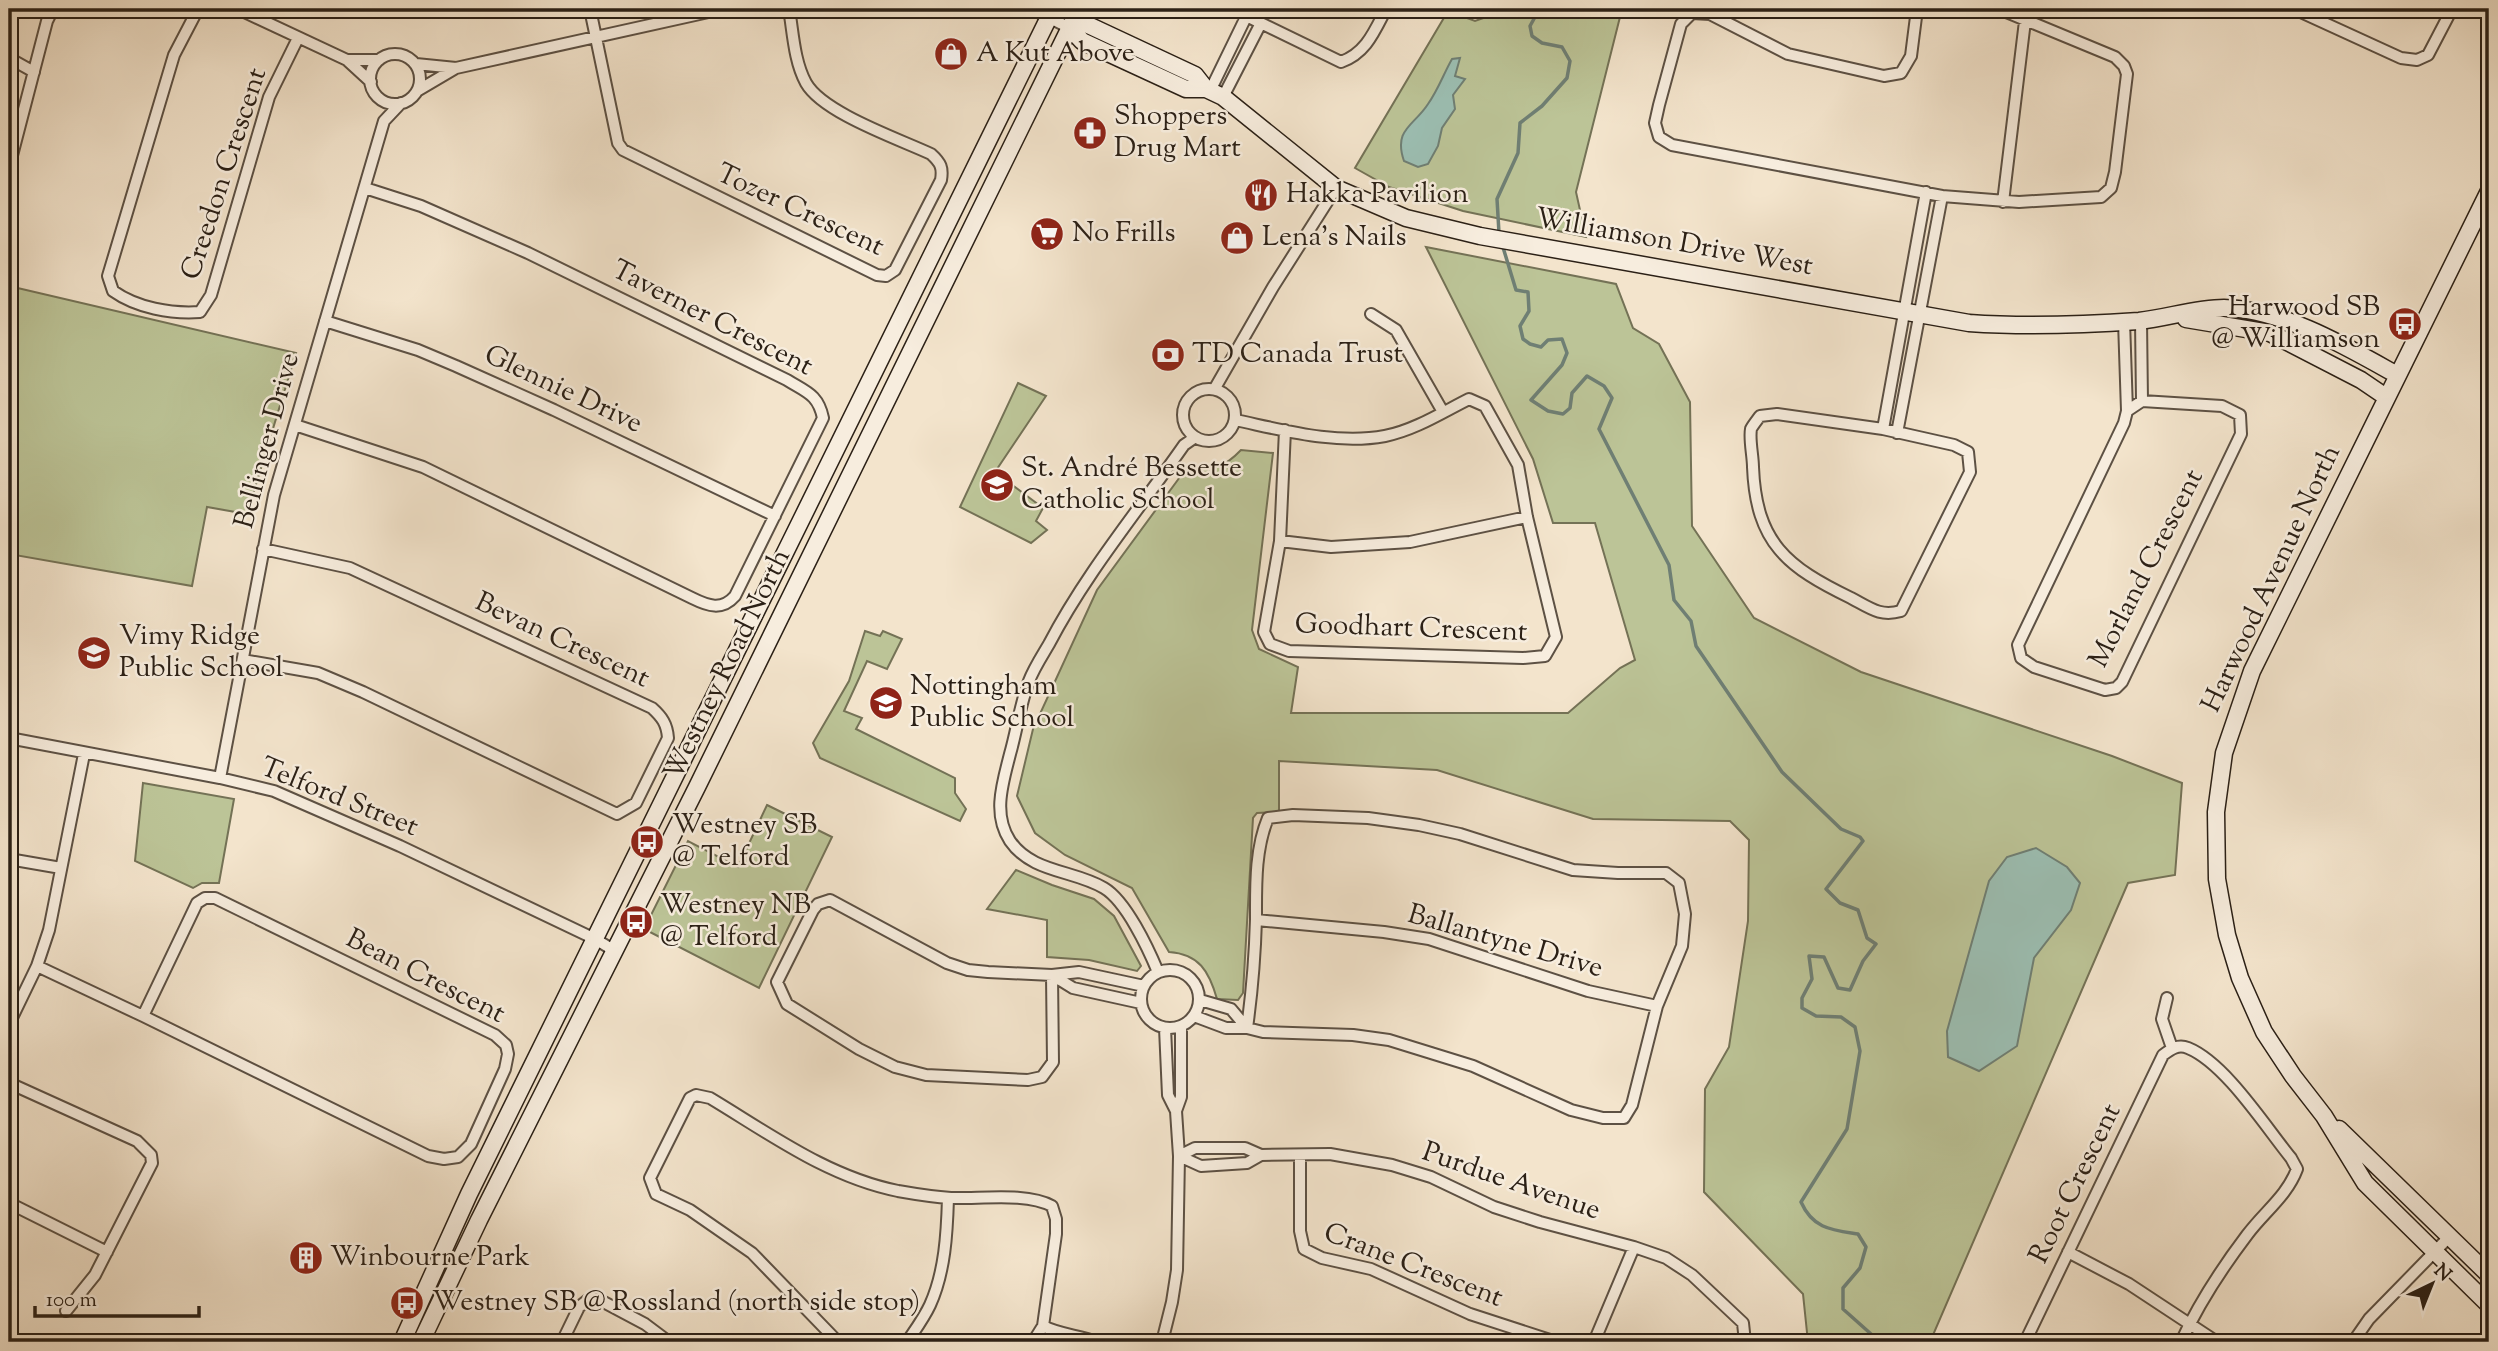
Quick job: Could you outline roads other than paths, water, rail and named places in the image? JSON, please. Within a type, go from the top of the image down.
[{"type":"main road","name":"Westney Road North","points":[[421,1342],[1079,9]]},
{"type":"main road","name":"Westney Road North","points":[[402,1342],[469,1194],[1051,13]]},
{"type":"main road","name":"Williamson Drive West","points":[[1070,27],[1082,41],[1186,89],[1213,92],[1336,188],[1406,218],[1480,236],[1969,323],[2025,327],[2141,321],[2224,308],[2277,317],[2342,344],[2397,375]]},
{"type":"main road","name":"Harwood Avenue North","points":[[2489,191],[2252,671],[2224,753],[2216,811],[2217,879],[2227,934],[2240,978],[2264,1032],[2324,1116],[2365,1183],[2489,1305]]},
{"type":"main road","name":"Williamson Drive West","points":[[2172,316],[2270,333],[2361,380],[2386,397]]},
{"type":"main road","name":"Harwood Avenue North","points":[[2324,1116],[2489,1275]]},
{"type":"street","points":[[9,167],[47,21],[53,9]]},
{"type":"street","name":"Creedon Crescent","points":[[198,9],[174,55],[108,276],[113,291],[129,302],[183,313],[200,312],[211,295],[269,97],[298,38]]},
{"type":"street","points":[[238,9],[347,60],[370,82],[384,121]]},
{"type":"street","points":[[590,9],[596,38]]},
{"type":"street","points":[[370,82],[372,70],[379,60],[389,54],[400,54],[416,64],[456,68],[722,9]]},
{"type":"street","name":"Tozer Crescent","points":[[596,38],[618,143],[623,150],[877,275],[886,276],[895,270],[941,180],[940,162],[931,154],[837,111],[813,94],[799,63],[789,9]]},
{"type":"street","points":[[1032,9],[1051,13],[1070,27]]},
{"type":"street","points":[[1232,9],[1341,62],[1354,57],[1368,44],[1386,9]]},
{"type":"street","points":[[1917,9],[1911,56],[1901,73],[1884,76],[1788,54],[1710,14],[1692,13],[1681,24],[1655,123],[1659,137],[1672,145],[1942,195],[2003,202],[2101,197],[2111,188],[2127,74],[2124,66],[2115,57],[1999,9]]},
{"type":"street","points":[[2294,9],[2401,58],[2417,60],[2428,55],[2452,9]]},
{"type":"street","points":[[1213,92],[1246,16]]},
{"type":"street","points":[[2003,202],[2025,21]]},
{"type":"street","points":[[1213,92],[1261,23]]},
{"type":"street","points":[[9,58],[34,72]]},
{"type":"street","points":[[347,60],[379,60]]},
{"type":"street","points":[[416,64],[421,79],[417,91]]},
{"type":"street","points":[[377,96],[388,103],[401,103],[456,68]]},
{"type":"street","name":"Bellinger Drive","points":[[220,778],[274,495],[384,121],[401,103]]},
{"type":"street","name":"Taverner Crescent","points":[[295,425],[423,467],[708,606],[728,604],[735,596],[823,418],[820,404],[813,396],[683,328],[527,253],[421,206],[365,188]]},
{"type":"street","points":[[1215,388],[1273,287],[1336,188]]},
{"type":"street","points":[[1897,433],[1926,192]]},
{"type":"street","points":[[1883,429],[1942,195]]},
{"type":"street","points":[[1371,314],[1378,316],[1395,330],[1443,412]]},
{"type":"street","name":"Glennie Drive","points":[[326,321],[418,350],[456,366],[775,516]]},
{"type":"street","name":"Morland Crescent","points":[[2124,321],[2127,411],[2124,423],[2018,645],[2021,658],[2034,667],[2105,690],[2116,688],[2122,682],[2241,434],[2240,415],[2222,406],[2142,401]]},
{"type":"street","points":[[2127,411],[2142,401],[2141,321]]},
{"type":"street","points":[[1215,388],[1228,397],[1234,409],[1235,420],[1228,434],[1217,441],[1205,442],[1194,438],[1183,425],[1182,405],[1197,391],[1215,388]]},
{"type":"street","name":"Goodhart Crescent","points":[[1235,420],[1351,439],[1387,436],[1469,399],[1485,406],[1518,465],[1527,517],[1556,637],[1545,656],[1523,658],[1289,651],[1270,643],[1264,632],[1280,541],[1285,430]]},
{"type":"street","points":[[1777,414],[1897,433],[1954,445],[1968,452],[1970,472],[1901,611],[1882,614],[1793,566],[1776,545],[1759,517],[1751,429],[1760,416],[1777,414]]},
{"type":"street","points":[[1158,972],[1146,945],[1118,900],[1105,888],[1025,857],[1009,840],[999,814],[1000,794],[1029,681],[1062,618],[1093,570],[1184,446],[1194,438]]},
{"type":"street","points":[[1280,541],[1331,547],[1410,542],[1527,517]]},
{"type":"street","name":"Bevan Crescent","points":[[243,660],[318,673],[617,814],[636,803],[668,738],[662,717],[640,702],[350,568],[262,549]]},
{"type":"street","name":"Telford Street","points":[[9,738],[220,778],[274,791],[301,801],[596,939],[615,951]]},
{"type":"street","points":[[9,1024],[37,966],[55,908],[84,754]]},
{"type":"street","points":[[1194,1016],[1226,1028],[1353,1035],[1389,1040],[1473,1066],[1571,1110],[1603,1118],[1624,1118],[1632,1105],[1657,1006],[1682,946],[1685,914],[1679,883],[1666,873],[1573,870],[1460,834],[1419,825],[1368,818],[1293,815],[1268,818],[1261,835],[1255,895],[1256,920],[1247,1028]]},
{"type":"street","points":[[9,859],[61,868]]},
{"type":"street","name":"Bean Crescent","points":[[37,966],[428,1156],[444,1159],[458,1157],[471,1144],[505,1069],[508,1054],[506,1045],[495,1035],[215,898],[205,898],[197,903],[143,1016]]},
{"type":"street","points":[[1052,975],[1053,1062],[1042,1077],[1028,1080],[926,1075],[895,1067],[859,1049],[787,1004],[779,992],[777,982],[813,910],[818,904],[830,900],[947,963],[968,970],[1052,975],[1079,972],[1144,986]]},
{"type":"street","name":"Ballantyne Drive","points":[[1256,920],[1429,939],[1588,991],[1657,1006]]},
{"type":"street","points":[[1178,970],[1186,974],[1198,990],[1200,1000],[1194,1016],[1181,1026],[1165,1028],[1149,1019],[1142,1003],[1144,986],[1158,972],[1178,970]]},
{"type":"street","points":[[1052,975],[1073,988],[1142,1003]]},
{"type":"street","points":[[2167,998],[2162,1019],[2172,1048],[2186,1047],[2218,1067],[2297,1169],[2291,1185],[2248,1234],[2180,1342]]},
{"type":"street","points":[[1200,1000],[1231,1009],[1247,1028]]},
{"type":"street","points":[[1175,1111],[1181,1097],[1181,1026]]},
{"type":"street","points":[[1162,1342],[1177,1270],[1179,1156],[1175,1111],[1168,1095],[1165,1028]]},
{"type":"street","name":"Root Crescent","points":[[2025,1342],[2164,1055],[2172,1048]]},
{"type":"street","points":[[9,1083],[137,1141],[151,1155],[152,1163],[88,1287],[66,1311]]},
{"type":"street","points":[[838,1342],[752,1254],[690,1210],[656,1194],[650,1178],[690,1098],[696,1095],[710,1098],[808,1157],[857,1181],[898,1191],[948,1198],[1035,1199],[1052,1206],[1056,1219],[1056,1234],[1043,1325],[1033,1342]]},
{"type":"street","name":"Purdue Avenue","points":[[1179,1156],[1195,1148],[1205,1147],[1245,1148],[1261,1155],[1330,1154],[1392,1165],[1431,1177],[1493,1207],[1667,1258],[1692,1275],[1743,1323],[1745,1342]]},
{"type":"street","name":"Purdue Avenue","points":[[1179,1156],[1201,1166],[1247,1163],[1261,1155]]},
{"type":"street","name":"Crane Crescent","points":[[1300,1156],[1300,1231],[1304,1249],[1322,1258],[1371,1269],[1470,1314],[1556,1342]]},
{"type":"street","points":[[907,1342],[930,1305],[938,1281],[948,1198]]},
{"type":"street","points":[[9,1203],[107,1252]]},
{"type":"street","points":[[2353,1342],[2369,1319],[2450,1237]]},
{"type":"street","points":[[1594,1342],[1634,1247]]},
{"type":"street","points":[[2068,1252],[2129,1284],[2217,1342]]},
{"type":"street","points":[[562,1342],[579,1307],[589,1299],[598,1299],[645,1324],[669,1342]]},
{"type":"street","points":[[1043,1325],[1061,1338],[1082,1336],[1097,1342]]},
{"type":"water","points":[[1460,58],[1455,76],[1465,79],[1453,95],[1455,109],[1442,128],[1438,146],[1428,164],[1418,167],[1404,161],[1401,150],[1403,135],[1432,99],[1452,59]]},
{"type":"water","points":[[2036,848],[2067,867],[2080,883],[2071,910],[2034,958],[2017,1046],[1979,1071],[1948,1057],[1947,1031],[1989,881],[2007,857]]},
{"type":"waterway","points":[[1499,233],[1497,199],[1518,153],[1520,123],[1542,106],[1567,78],[1570,61],[1562,47],[1542,43],[1532,36],[1530,26],[1535,17],[1555,9]]},
{"type":"waterway","points":[[1502,244],[1516,290],[1528,292],[1529,311],[1520,326],[1523,339],[1541,347],[1548,340],[1562,339],[1567,353],[1562,365],[1531,400],[1548,411],[1563,414],[1570,408],[1572,393],[1587,376],[1604,386],[1612,398],[1599,429],[1669,565],[1674,600],[1691,621],[1696,646],[1782,772],[1841,829],[1863,841],[1826,889],[1840,903],[1858,910],[1867,938],[1876,944],[1863,961],[1850,990],[1838,988],[1824,957],[1809,956],[1812,979],[1802,998],[1802,1008],[1816,1016],[1841,1017],[1855,1027],[1860,1051],[1847,1129],[1801,1202],[1817,1223],[1858,1234],[1866,1247],[1860,1268],[1843,1288],[1843,1309],[1880,1342]]},
{"type":"place","name":"A Kut Above","points":[[951,54]]},
{"type":"place","name":"Shoppers Drug Mart","points":[[1090,133]]},
{"type":"place","name":"Hakka Pavilion","points":[[1261,195]]},
{"type":"place","name":"No Frills","points":[[1047,234]]},
{"type":"place","name":"Lena's Nails","points":[[1237,238]]},
{"type":"place","name":"Harwood SB @ Williamson","points":[[2405,324]]},
{"type":"place","name":"TD Canada Trust","points":[[1168,355]]},
{"type":"place","name":"St. André Bessette Catholic School","points":[[997,485]]},
{"type":"place","name":"Vimy Ridge Public School","points":[[94,653]]},
{"type":"place","name":"Nottingham Public School","points":[[886,703]]},
{"type":"place","name":"Westney SB @ Telford","points":[[647,842]]},
{"type":"place","name":"Westney NB @ Telford","points":[[636,922]]},
{"type":"place","name":"Winbourne Park","points":[[306,1258]]},
{"type":"place","name":"Westney SB @ Rossland (north side stop)","points":[[407,1303]]}]
